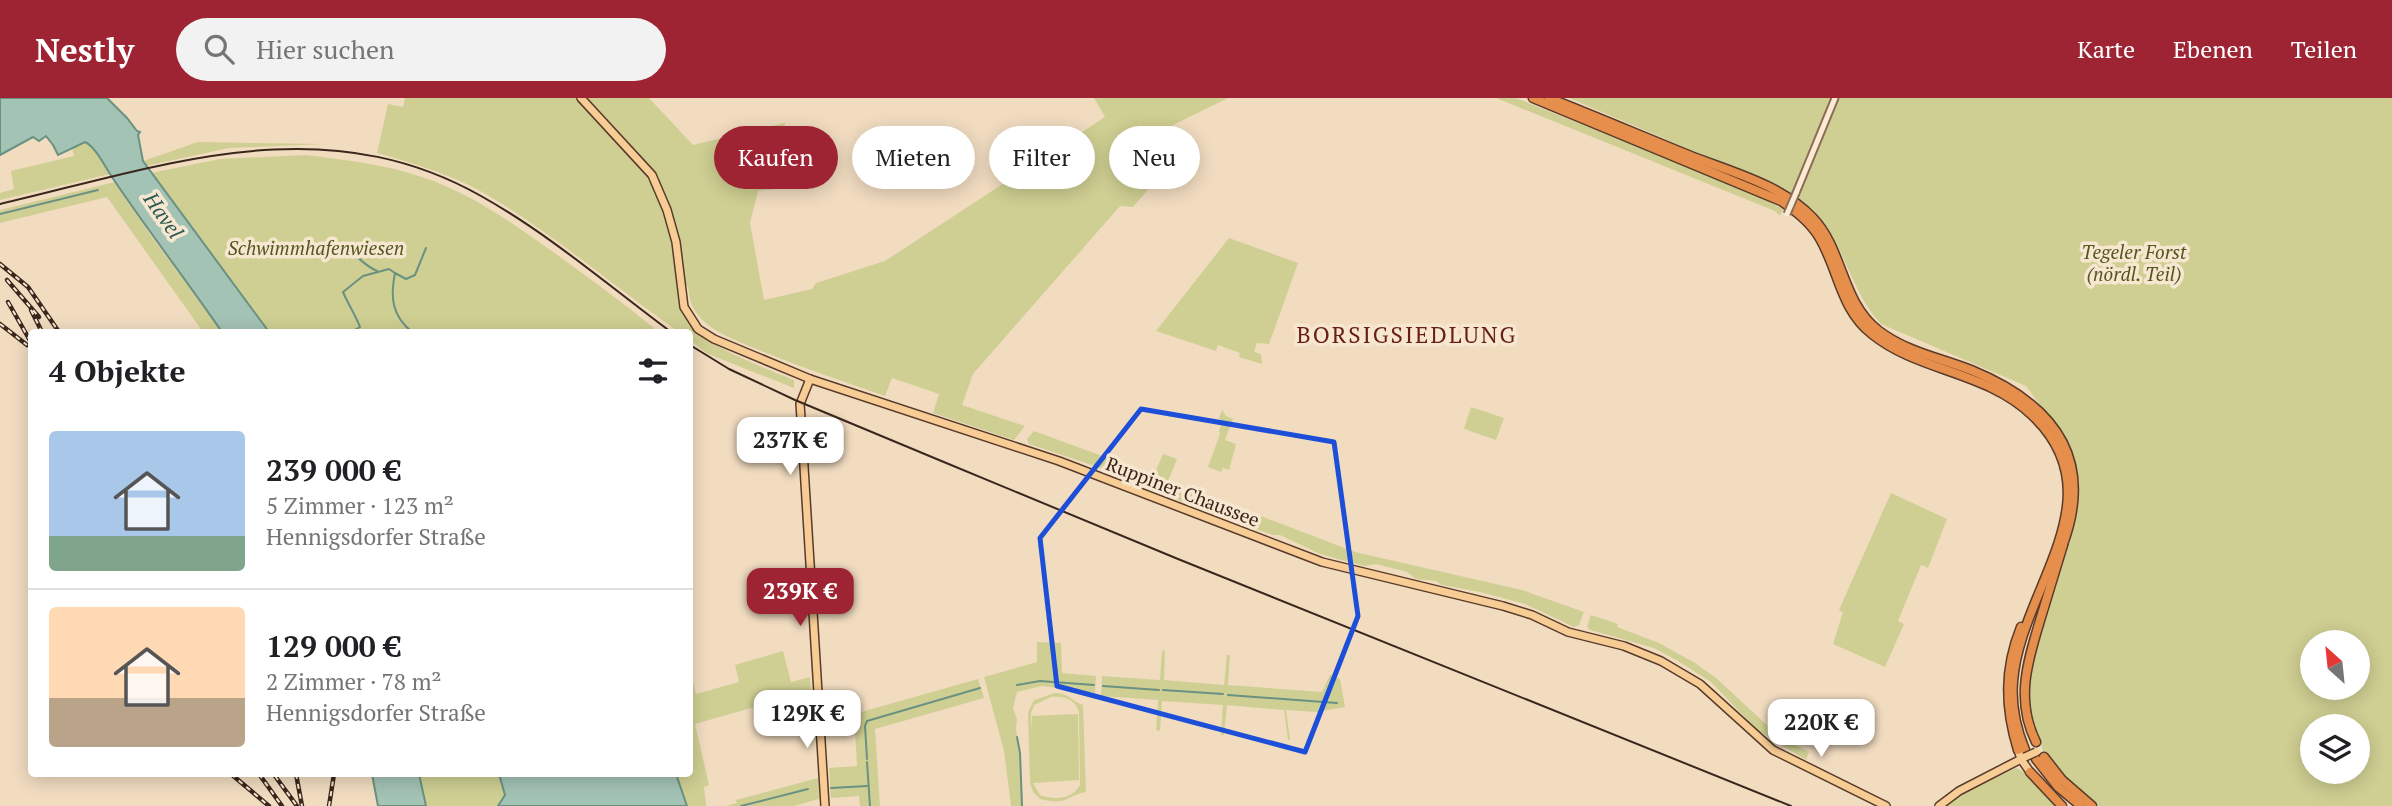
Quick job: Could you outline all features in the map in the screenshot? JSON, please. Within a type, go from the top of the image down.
[{"type":"highway","points":[[1533,98],[1781,201],[1799,214],[1819,236],[1847,304],[1870,333],[1902,352],[1996,389],[2024,408],[2043,427],[2059,450],[2068,476],[2069,501],[2062,538],[2028,659],[2025,708],[2031,753],[2058,787],[2081,806]]},
{"type":"highway","points":[[1549,98],[1774,190],[1803,208],[1817,222],[1830,242],[1852,299],[1868,322],[1900,344],[1998,383],[2023,399],[2051,425],[2068,454],[2076,486],[2073,511],[2024,634],[2014,675],[2012,699],[2015,718],[2043,779],[2072,806]]},
{"type":"highway","points":[[2031,753],[2092,806]]},
{"type":"highway","points":[[2030,772],[2062,806]]},
{"type":"main road","name":"Ruppiner Chaussee","points":[[582,98],[652,175],[674,232],[681,295],[688,316],[702,332],[714,339],[810,379],[1059,461],[1322,562],[1494,603],[1532,615],[1567,632],[1647,654],[1695,680],[1773,750],[1886,806]]},
{"type":"main road","points":[[810,379],[800,404],[824,806]]},
{"type":"main road","points":[[2030,772],[2031,753]]},
{"type":"main road","points":[[1939,806],[1959,791],[2031,753]]},
{"type":"street","points":[[1787,214],[1835,98]]},
{"type":"highlighted area","points":[[1141,409],[1334,442],[1358,616],[1305,752],[1057,686],[1040,538]]},
{"type":"green space","points":[[405,98],[649,98],[693,145],[714,140],[714,189],[777,189],[758,191],[750,223],[764,300],[812,289],[816,283],[885,261],[995,189],[1095,189],[1095,126],[1091,126],[1105,117],[1094,98],[1228,98],[1171,126],[1109,126],[1109,189],[1149,189],[1133,207],[1120,206],[973,374],[962,405],[1025,426],[1014,440],[933,413],[939,394],[892,378],[885,396],[732,339],[710,327],[699,316],[691,302],[688,286],[678,287],[683,313],[700,335],[740,357],[794,380],[794,388],[708,354],[693,342],[693,329],[675,329],[558,242],[482,192],[417,165],[377,153],[388,104],[403,107]]},
{"type":"green space","points":[[1496,98],[1516,98],[1750,192],[1783,209],[1780,216],[1775,211]]},
{"type":"green space","name":"Tegeler Forst (nördl. Teil)","points":[[1569,98],[2392,98],[2392,806],[2100,806],[2058,771],[2043,750],[2028,711],[2029,669],[2079,500],[2077,469],[2069,445],[2026,386],[1881,324],[1862,298],[1828,229],[1816,212],[1790,192]]},
{"type":"green space","points":[[85,142],[93,146],[110,174],[0,200],[0,193],[14,189],[11,171],[74,156],[72,147]]},
{"type":"green space","points":[[198,142],[326,144],[229,148],[146,166],[143,161]]},
{"type":"green space","name":"Schwimmhafenwiesen","points":[[306,155],[393,169],[440,184],[492,210],[654,328],[265,329],[151,173],[220,159]]},
{"type":"green space","points":[[115,182],[220,329],[201,329],[107,197],[0,223],[0,210]]},
{"type":"green space","points":[[1229,238],[1298,263],[1269,344],[1257,343],[1254,352],[1261,354],[1262,364],[1239,357],[1240,353],[1218,345],[1216,351],[1156,331]]},
{"type":"green space","points":[[1471,407],[1504,418],[1496,440],[1464,429]]},
{"type":"green space","points":[[1222,410],[1226,416],[1233,419],[1225,440],[1236,444],[1229,470],[1223,468],[1221,472],[1208,467],[1220,434],[1222,422],[1219,418]]},
{"type":"green space","points":[[1034,431],[1154,475],[1163,454],[1177,459],[1168,481],[1243,509],[1234,520],[1220,517],[1151,489],[1142,482],[1029,444],[1027,439]]},
{"type":"green space","points":[[1891,493],[1947,519],[1928,568],[1921,565],[1898,621],[1904,624],[1885,667],[1833,644],[1843,612],[1839,610]]},
{"type":"green space","points":[[1250,512],[1355,552],[1522,590],[1584,612],[1579,625],[1574,627],[1525,604],[1442,585],[1436,581],[1416,579],[1407,572],[1376,564],[1365,566],[1320,554],[1280,535],[1250,527]]},
{"type":"green space","points":[[1591,615],[1618,624],[1617,627],[1659,643],[1695,663],[1716,678],[1769,727],[1809,752],[1806,760],[1757,730],[1711,682],[1678,661],[1654,648],[1590,630],[1587,627]]},
{"type":"green space","points":[[1037,642],[1061,643],[1062,673],[1096,676],[1095,693],[1042,686],[1017,692],[1013,708],[1017,719],[1023,806],[1011,806],[1004,751],[984,677],[1037,662]]},
{"type":"green space","points":[[1162,650],[1165,651],[1164,680],[1224,685],[1227,655],[1230,655],[1228,685],[1322,692],[1330,675],[1340,679],[1345,707],[1316,712],[1286,710],[1288,740],[1284,710],[1227,705],[1224,735],[1221,735],[1223,705],[1162,701],[1160,731],[1156,730],[1158,700],[1101,696],[1102,676],[1160,680]]},
{"type":"green space","points":[[783,651],[791,682],[810,677],[811,691],[695,724],[709,785],[704,787],[706,806],[687,806],[677,777],[693,777],[693,681],[696,694],[739,682],[735,665]]},
{"type":"green space","points":[[978,679],[984,698],[875,729],[880,806],[860,806],[859,796],[831,798],[829,768],[857,766],[854,714]]},
{"type":"green space","points":[[1060,693],[1083,705],[1086,792],[1049,801],[1040,799],[1033,792],[1030,783],[1028,712],[1034,700]],"holes":[[[1051,697],[1072,701],[1079,712],[1080,785],[1072,794],[1057,798],[1040,795],[1033,783],[1079,780],[1078,714],[1032,716],[1031,731],[1031,714],[1034,705]]]},
{"type":"green space","points":[[2016,768],[2027,773],[2057,806],[1944,806],[1953,798]]},
{"type":"green space","points":[[414,777],[539,777],[534,806],[420,806]]},
{"type":"green space","points":[[818,778],[819,799],[794,806],[726,806],[737,803],[736,800]]},
{"type":"water","name":"Havel","points":[[0,98],[107,98],[140,132],[138,135],[143,161],[267,329],[220,329],[97,153],[85,142],[58,155],[46,136],[39,141],[33,137],[0,155]]},
{"type":"water","points":[[373,777],[420,777],[426,806],[378,806]]},
{"type":"water","points":[[500,777],[677,777],[687,806],[498,806],[505,795]]},
{"type":"waterway","points":[[0,214],[98,190]]},
{"type":"waterway","points":[[347,245],[360,260],[377,271]]},
{"type":"waterway","points":[[395,273],[406,279],[415,275],[426,248]]},
{"type":"waterway","points":[[356,329],[360,327],[343,292],[363,276],[389,269],[395,273],[394,306],[408,329]]},
{"type":"waterway","points":[[1017,685],[1040,681],[1094,685]]},
{"type":"waterway","points":[[1103,686],[1159,690]]},
{"type":"waterway","points":[[867,759],[867,721],[980,688]]},
{"type":"waterway","points":[[1163,690],[1223,694]]},
{"type":"waterway","points":[[1228,695],[1337,703]]},
{"type":"waterway","points":[[1017,737],[1022,806]]},
{"type":"waterway","points":[[867,762],[870,806]]},
{"type":"waterway","points":[[831,788],[867,786]]},
{"type":"waterway","points":[[741,806],[808,789]]},
{"type":"tram line","points":[[0,204],[182,161],[242,152],[302,149],[362,154],[421,169],[481,196],[555,244],[667,329]]},
{"type":"tram line","points":[[693,347],[729,369],[795,400],[1178,559],[1791,806]]},
{"type":"railway","points":[[0,264],[28,287],[57,329]]},
{"type":"railway","points":[[7,280],[39,317]]},
{"type":"railway","points":[[8,302],[28,337]]},
{"type":"railway","points":[[31,310],[40,329]]},
{"type":"railway","points":[[0,324],[27,345]]},
{"type":"railway","points":[[235,777],[269,806]]},
{"type":"railway","points":[[261,777],[282,806]]},
{"type":"railway","points":[[276,777],[297,806]]},
{"type":"railway","points":[[297,777],[302,806]]},
{"type":"railway","points":[[329,806],[334,777]]},
{"type":"district","name":"BORSIGSIEDLUNG","points":[[1407,334]]}]
